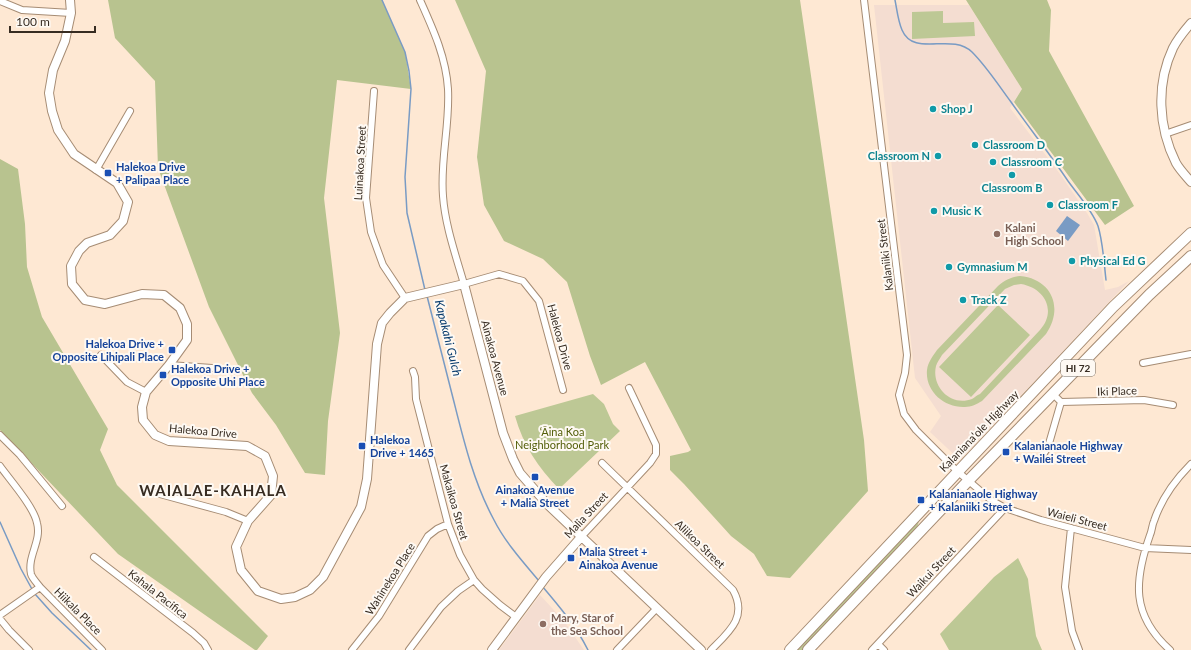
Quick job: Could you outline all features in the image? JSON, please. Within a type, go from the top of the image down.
[{"type":"highway","name":"Kalaniana’ole Highway","points":[[790,650],[1113,307],[1191,233]]},
{"type":"highway","name":"HI 72","points":[[808,650],[968,481],[1149,295],[1191,256]]},
{"type":"street","name":"Halekoa Drive","points":[[70,0],[71,13],[65,41],[54,70],[49,93],[52,111],[58,130],[74,154],[117,183],[128,202],[123,222],[110,235],[88,243],[79,251],[71,266],[72,284],[84,300],[105,304],[142,294],[164,296],[180,308],[187,324],[187,340],[169,365],[146,392],[142,407],[143,420],[155,435],[169,441],[247,446],[265,456],[273,476],[271,495],[248,521],[236,547],[241,570],[258,591],[281,599],[295,597],[310,590],[323,577],[361,507],[367,479],[377,344],[382,323],[405,298],[499,274],[523,281],[539,301],[563,390]]},
{"type":"street","name":"Ainakoa Avenue","points":[[420,0],[440,47],[446,74],[448,101],[443,172],[443,196],[447,220],[503,433],[513,459],[520,473],[537,493],[701,650]]},
{"type":"street","name":"Kalaniiki Street","points":[[864,0],[907,355],[905,373],[899,396],[904,414],[916,430],[957,472],[968,481]]},
{"type":"street","points":[[0,1],[22,10],[71,13]]},
{"type":"street","points":[[1191,23],[1174,46],[1167,62],[1161,96],[1162,117],[1165,134],[1177,164],[1191,182]]},
{"type":"street","name":"Luinakoa Street","points":[[374,91],[366,198],[371,232],[383,265],[405,298]]},
{"type":"street","points":[[96,170],[130,111]]},
{"type":"street","points":[[1165,134],[1191,125]]},
{"type":"street","points":[[1143,362],[1191,354]]},
{"type":"street","points":[[101,355],[127,382],[146,392]]},
{"type":"street","points":[[169,365],[212,368]]},
{"type":"street","name":"Makaikoa Street","points":[[413,371],[415,377],[416,399],[448,524],[460,555],[474,580],[491,598],[516,617]]},
{"type":"street","name":"Malia Street","points":[[492,650],[546,577],[653,460],[657,449],[629,388]]},
{"type":"street","points":[[1041,458],[1048,447],[1061,402],[1053,394]]},
{"type":"street","name":"Iki Place","points":[[1061,402],[1144,400],[1173,405]]},
{"type":"street","points":[[0,435],[20,455],[62,506]]},
{"type":"street","name":"Aliikoa Street","points":[[602,463],[727,584],[736,596],[740,609],[736,621],[731,629],[711,650]]},
{"type":"street","points":[[1170,650],[1153,634],[1147,623],[1140,600],[1138,587],[1145,548],[1159,510],[1172,487],[1191,464]]},
{"type":"street","points":[[0,466],[30,508],[37,523],[38,537],[30,561],[31,575],[38,588]]},
{"type":"street","name":"Waieli Street","points":[[968,481],[991,500],[1006,508],[1041,520],[1145,548],[1191,550]]},
{"type":"street","points":[[156,493],[226,512],[248,521]]},
{"type":"street","name":"Waikui Street","points":[[872,650],[1006,508]]},
{"type":"street","name":"Wahinekoa Place","points":[[352,650],[380,616],[428,536],[437,528],[448,524]]},
{"type":"street","points":[[1071,528],[1065,587],[1072,631],[1080,650]]},
{"type":"street","name":"Kahala Pacifica","points":[[94,557],[192,633],[204,643],[208,650]]},
{"type":"street","points":[[409,650],[441,607],[458,591],[474,580]]},
{"type":"street","name":"Hiikala Place","points":[[0,615],[38,588],[102,650]]},
{"type":"street","points":[[617,650],[657,608]]},
{"type":"street","points":[[0,619],[29,650]]},
{"type":"street","points":[[878,644],[884,650]]},
{"type":"shaded area","name":"Kalani High School","points":[[874,5],[969,5],[1022,89],[1010,108],[1060,174],[1094,225],[1105,290],[1118,287],[1129,281],[960,460],[930,432],[941,416],[915,378]]},
{"type":"shaded area","name":"Mary, Star of the Sea School","points":[[540,595],[564,621],[584,650],[499,650]]},
{"type":"green space","points":[[108,0],[382,0],[405,52],[411,89],[337,80],[324,198],[340,333],[328,421],[325,475],[305,473],[276,425],[252,393],[209,307],[158,168],[155,81],[115,38]]},
{"type":"green space","points":[[455,0],[800,0],[864,440],[868,491],[790,578],[767,576],[754,554],[731,536],[670,470],[670,456],[691,450],[645,362],[601,385],[590,356],[567,282],[543,259],[504,241],[484,205],[477,157],[486,71]]},
{"type":"green space","points":[[966,0],[1047,0],[1051,10],[1049,51],[1134,206],[1105,225],[1014,102],[1022,89]]},
{"type":"green space","points":[[943,11],[943,23],[974,22],[975,36],[912,39],[912,12]]},
{"type":"green space","points":[[0,159],[18,169],[25,224],[27,267],[42,317],[108,429],[100,450],[117,485],[268,636],[257,650],[118,554],[0,430]]},
{"type":"green space","points":[[1017,276],[1031,278],[1040,283],[1052,296],[1054,314],[1046,334],[982,401],[965,407],[950,405],[937,397],[929,385],[927,378],[928,364],[937,350],[998,286],[1008,279]],"holes":[[[1021,284],[1029,286],[1042,295],[1046,301],[1048,315],[1045,323],[980,394],[972,399],[964,401],[950,398],[940,388],[935,374],[936,365],[942,355],[1005,289]]]},
{"type":"green space","points":[[998,305],[1030,335],[971,397],[939,367]]},
{"type":"green space","name":"‘Āina Koa Neighborhood Park","points":[[593,394],[604,404],[613,424],[620,431],[559,489],[532,455],[522,437],[515,416]]},
{"type":"green space","points":[[919,521],[917,528],[803,650],[796,650]]},
{"type":"green space","points":[[1018,558],[1028,579],[1036,636],[1042,650],[949,650],[940,634],[994,577]]},
{"type":"water","points":[[1067,216],[1080,225],[1068,241],[1056,231]]},
{"type":"waterway","name":"Kapakahi Gulch","points":[[382,0],[405,52],[409,71],[411,89],[405,177],[407,213],[425,290]]},
{"type":"waterway","points":[[895,0],[902,30],[908,38],[915,42],[924,44],[954,44],[963,46],[972,52],[993,77],[1092,214],[1100,232],[1106,280]]},
{"type":"waterway","name":"Kapakahi Gulch","points":[[427,296],[475,477],[487,506],[503,536],[539,581]]},
{"type":"waterway","points":[[0,522],[21,569],[33,591]]},
{"type":"waterway","name":"Kapakahi Gulch","points":[[542,586],[573,624],[588,650]]},
{"type":"waterway","points":[[35,594],[52,613],[91,650]]},
{"type":"place","name":"Shop J","points":[[933,109]]},
{"type":"place","name":"Classroom D","points":[[975,145]]},
{"type":"place","name":"Classroom N","points":[[938,156]]},
{"type":"place","name":"Classroom C","points":[[993,162]]},
{"type":"place","name":"Halekoa Drive + Palipaa Place","points":[[108,173]]},
{"type":"place","name":"Classroom B","points":[[1012,175]]},
{"type":"place","name":"Classroom F","points":[[1050,205]]},
{"type":"place","name":"Music K","points":[[934,211]]},
{"type":"place","name":"Kalani High School","points":[[997,234]]},
{"type":"place","name":"Physical Ed G","points":[[1072,261]]},
{"type":"place","name":"Gymnasium M","points":[[949,267]]},
{"type":"place","name":"Track Z","points":[[963,300]]},
{"type":"place","name":"Halekoa Drive + Opposite Lihipali Place","points":[[172,350]]},
{"type":"place","name":"Halekoa Drive + Opposite Uhi Place","points":[[163,375]]},
{"type":"place","name":"Halekoa Drive + 1465","points":[[362,446]]},
{"type":"place","name":"Kalanianaole Highway + Wailei Street","points":[[1006,452]]},
{"type":"place","name":"Ainakoa Avenue + Malia Street","points":[[535,477]]},
{"type":"place","name":"Kalanianaole Highway + Kalaniiki Street","points":[[921,500]]},
{"type":"place","name":"Malia Street + Ainakoa Avenue","points":[[571,558]]},
{"type":"place","name":"Mary, Star of the Sea School","points":[[543,624]]},
{"type":"district","name":"WAIALAE-KAHALA","points":[[213,491]]}]
